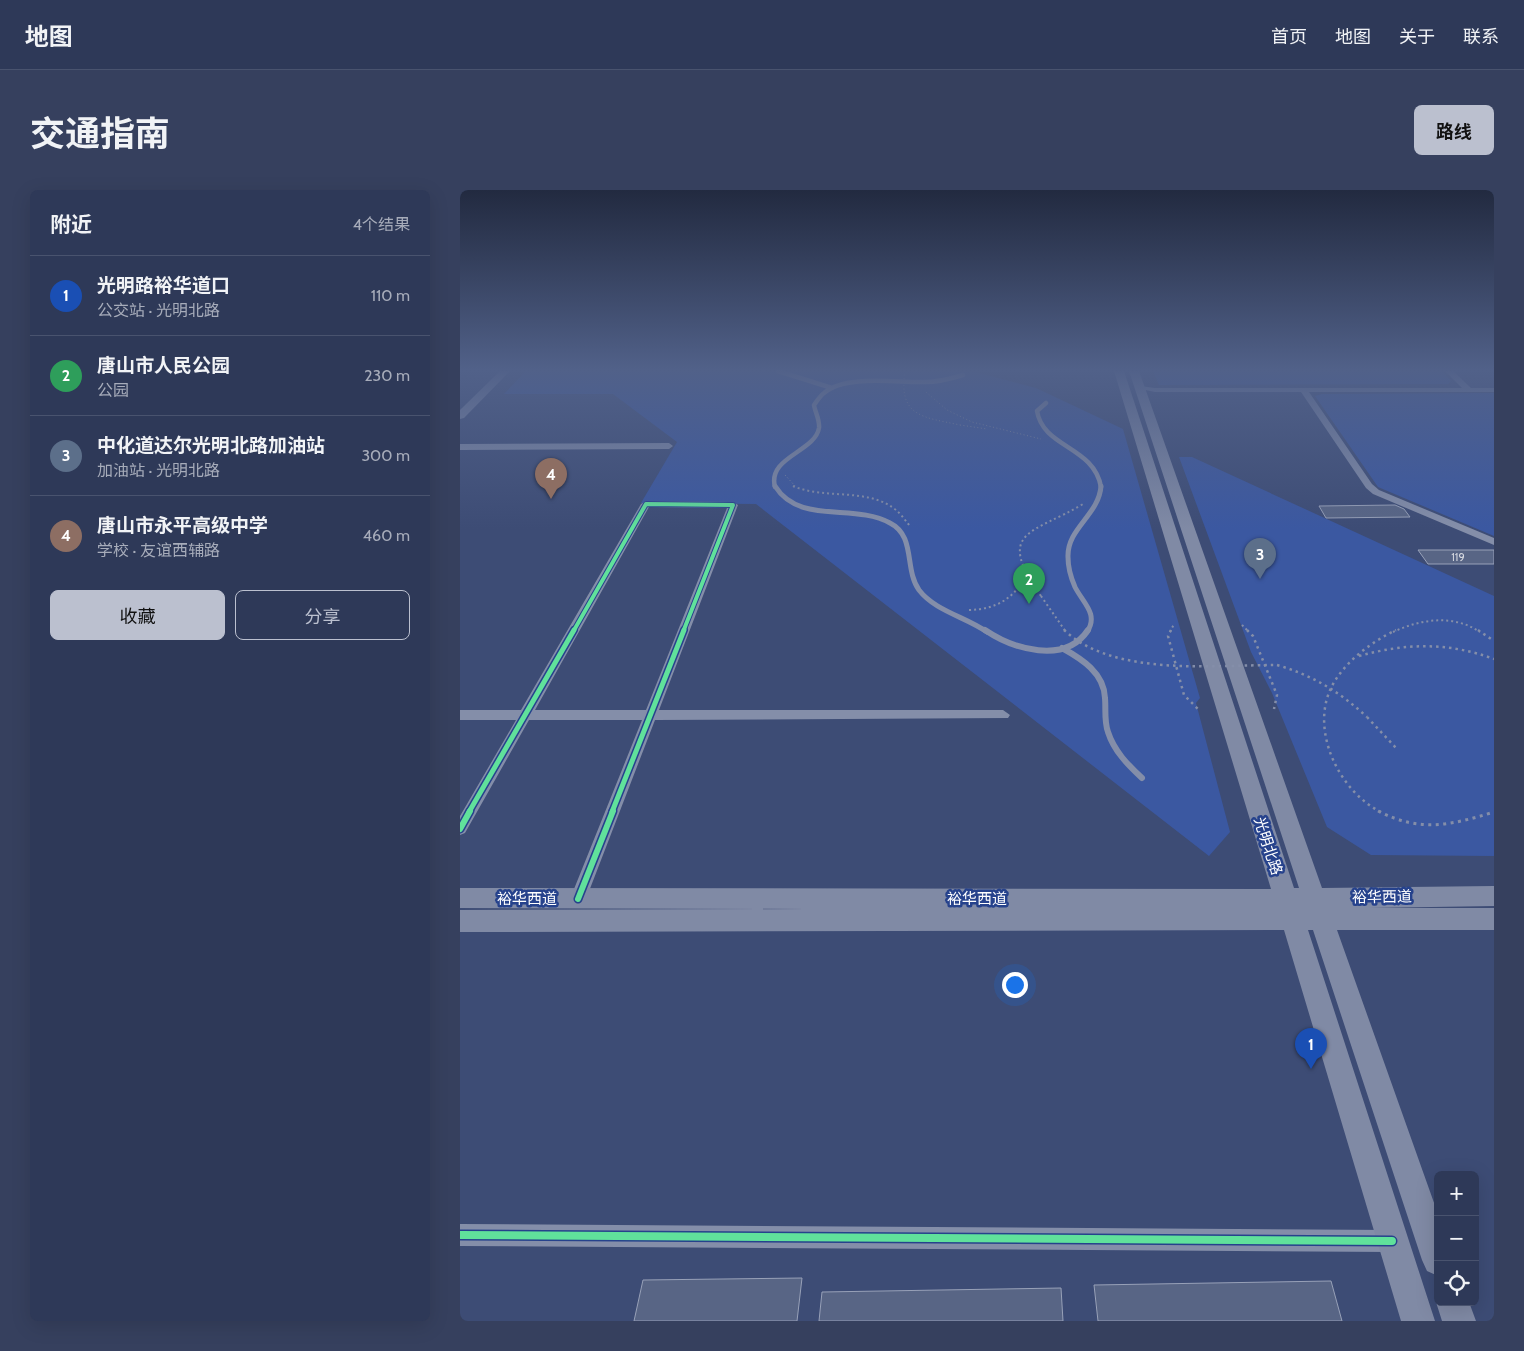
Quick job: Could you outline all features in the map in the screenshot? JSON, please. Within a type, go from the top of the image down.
[{"type":"main road","name":"光明北路","points":[[1136,424],[1418,1321]]},
{"type":"main road","name":"光明北路","points":[[1152,424],[1434,1248]]},
{"type":"main road","name":"裕华西道","points":[[1317,909],[1494,896]]},
{"type":"main road","name":"裕华西道","points":[[460,898],[1317,909],[1494,919]]},
{"type":"main road","name":"裕华西道","points":[[460,921],[1289,909]]},
{"type":"main road","points":[[1453,1306],[1459,1321]]},
{"type":"street","points":[[1326,424],[1368,486],[1376,492],[1494,542]]},
{"type":"street","points":[[460,446],[669,446]]},
{"type":"street","points":[[460,830],[646,504],[733,505],[578,899]]},
{"type":"street","points":[[460,715],[1003,715]]},
{"type":"street","points":[[460,1235],[1392,1241]]},
{"type":"lane","points":[[819,424],[816,436],[802,449],[789,455],[778,469],[774,485],[780,495],[788,501],[811,509],[875,515],[886,520],[905,533],[908,544],[908,572],[920,591],[935,604],[1014,646],[1039,650],[1068,647],[1089,631],[1092,623],[1091,613],[1073,583],[1068,558],[1070,540],[1090,517],[1099,498],[1100,484],[1098,474],[1089,460],[1070,446],[1048,434],[1040,424]]},
{"type":"lane","points":[[1062,648],[1088,665],[1101,680],[1105,692],[1106,724],[1110,739],[1119,755],[1142,778]]},
{"type":"path","points":[[959,424],[1047,440]]},
{"type":"path","points":[[980,424],[996,430]]},
{"type":"path","points":[[784,473],[787,481],[804,491],[879,500],[898,510],[910,527]]},
{"type":"path","points":[[1086,501],[1069,514],[1042,525],[1022,538],[1018,548],[1018,556],[1027,575],[1061,627],[1084,645],[1127,661],[1176,664],[1264,663],[1295,669],[1323,681],[1367,717],[1397,749]]},
{"type":"path","points":[[961,609],[984,610],[1005,603],[1020,589],[1027,575]]},
{"type":"path","points":[[1494,641],[1475,629],[1446,620],[1420,621],[1389,631],[1358,656],[1333,683],[1326,701],[1324,719],[1334,765],[1353,793],[1378,812],[1397,820],[1421,825],[1440,826],[1462,822],[1494,812]]},
{"type":"path","points":[[1174,624],[1168,636],[1184,695],[1198,709]]},
{"type":"path","points":[[1242,625],[1253,636],[1277,695],[1274,709]]},
{"type":"path","points":[[1358,656],[1408,644],[1455,647],[1494,659]]},
{"type":"shaded area","points":[[653,424],[1112,424],[1123,429],[1200,698],[1196,703],[1230,832],[1209,856],[756,504],[641,503],[677,442]]},
{"type":"shaded area","points":[[1334,424],[1494,424],[1494,536],[1378,487]]},
{"type":"shaded area","points":[[1179,457],[1192,457],[1494,596],[1494,856],[1371,855],[1327,827],[1272,693],[1251,652]]},
{"type":"building","points":[[1395,505],[1404,509],[1410,517],[1326,518],[1319,506]]},
{"type":"building","points":[[1418,550],[1494,550],[1494,564],[1428,564]]},
{"type":"building","points":[[802,1278],[797,1321],[634,1321],[643,1280]]},
{"type":"building","points":[[1331,1281],[1342,1321],[1098,1321],[1094,1285]]},
{"type":"building","points":[[1061,1288],[1063,1321],[819,1321],[822,1292]]},
{"type":"cycle path","points":[[460,829],[646,504],[733,505],[578,899]]},
{"type":"cycle path","points":[[460,1235],[1392,1241]]},
{"type":"place","name":"唐山市永平高级中学","points":[[551,499]]},
{"type":"place","name":"中化道达尔光明北路加油站","points":[[1260,579]]},
{"type":"place","name":"唐山市人民公园","points":[[1029,604]]},
{"type":"place","name":"光明路裕华道口","points":[[1311,1069]]}]
